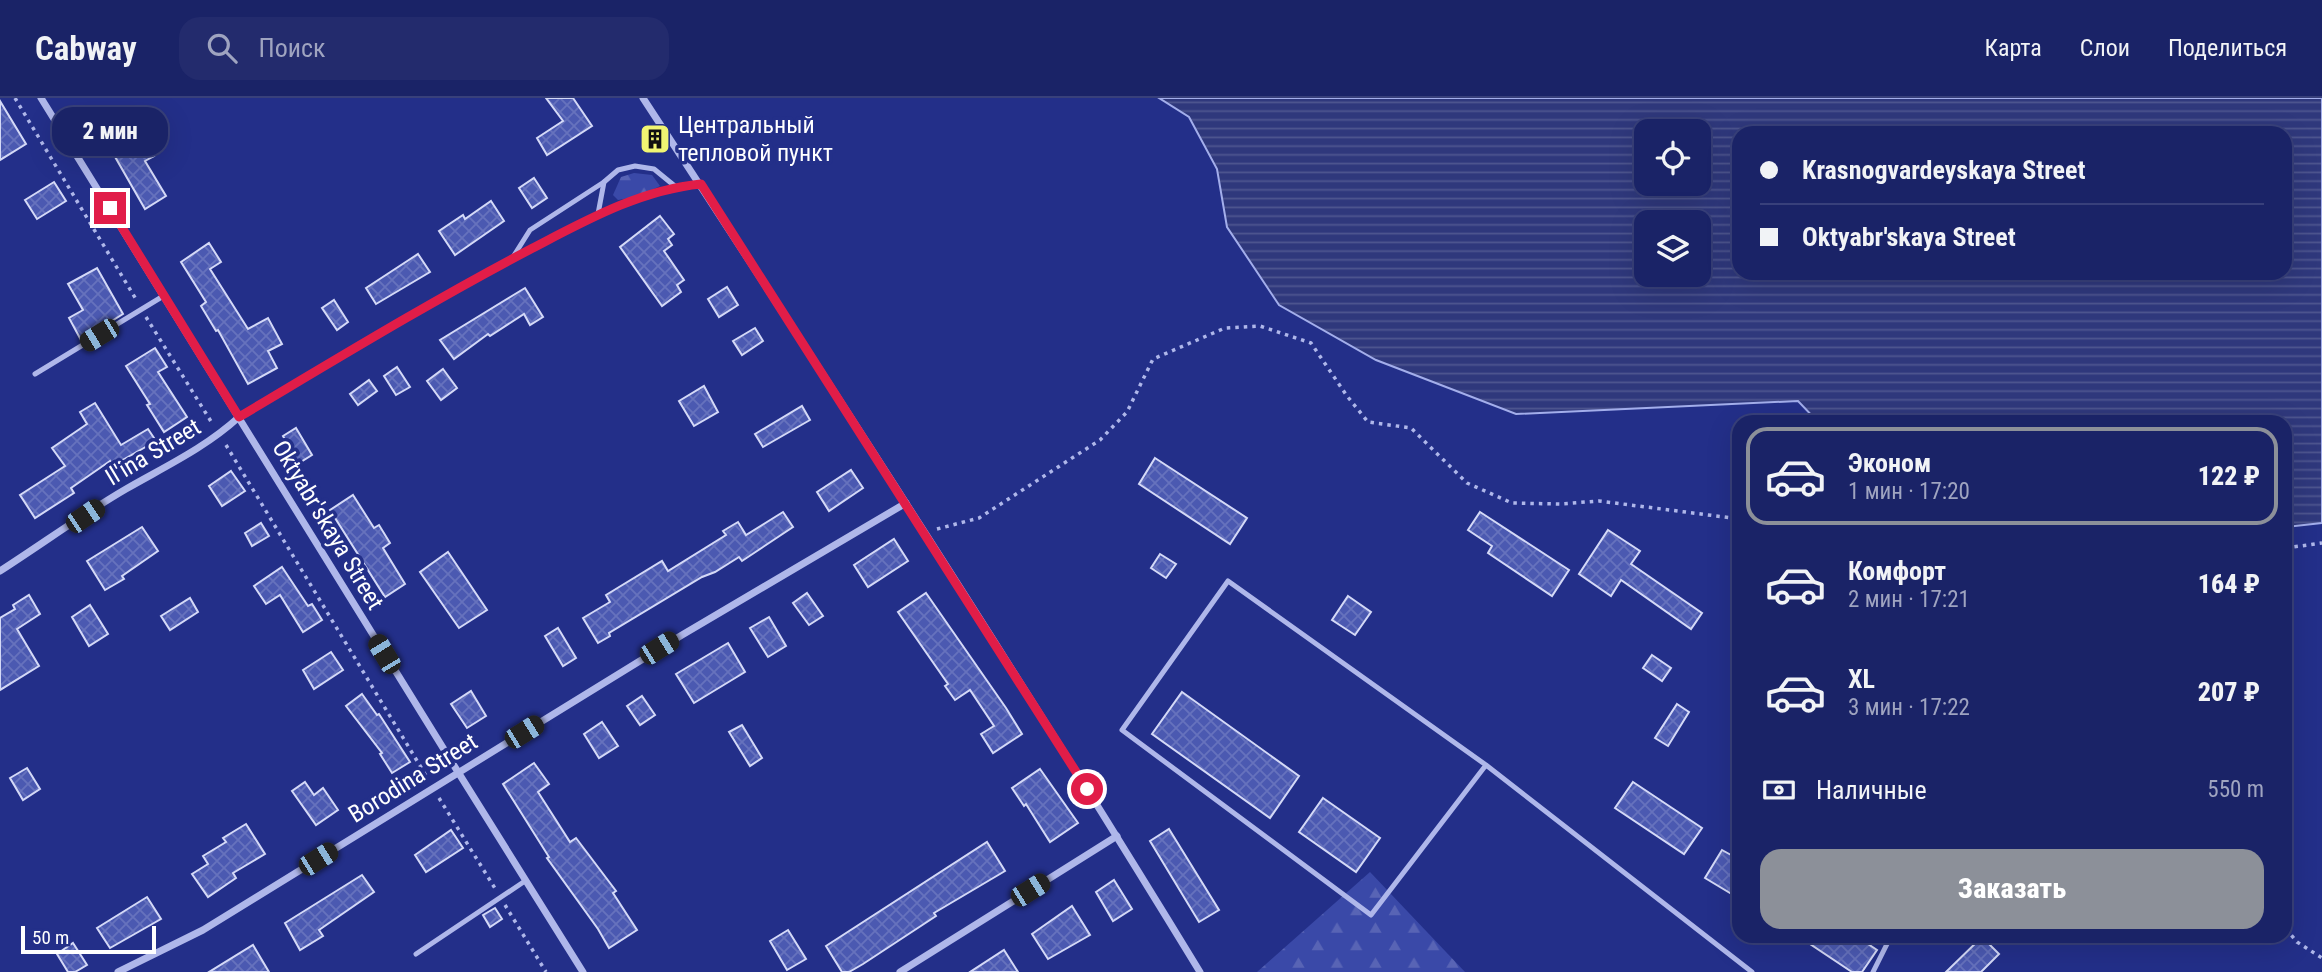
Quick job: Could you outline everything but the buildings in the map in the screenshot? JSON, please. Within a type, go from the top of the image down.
[{"type":"street","name":"Oktyabr'skaya Street","points":[[41,98],[165,295],[457,773],[583,972]]},
{"type":"street","points":[[643,98],[906,503],[1200,972]]},
{"type":"street","name":"Il'ina Street","points":[[0,571],[125,490],[220,435],[239,417],[458,287],[598,214],[676,187],[701,184]]},
{"type":"street","name":"Borodina Street","points":[[118,972],[203,930],[682,635],[906,503]]},
{"type":"street","points":[[900,972],[1117,836]]},
{"type":"lane","points":[[511,260],[530,230],[618,170],[635,166],[654,169],[676,187]]},
{"type":"lane","points":[[598,214],[604,182]]},
{"type":"lane","points":[[35,374],[165,295]]},
{"type":"lane","points":[[1486,765],[1371,915],[1122,730],[1228,580],[1486,765],[1752,972]]},
{"type":"lane","points":[[416,954],[525,881]]},
{"type":"lane","points":[[1873,972],[1888,943]]},
{"type":"path","points":[[15,98],[546,972]]},
{"type":"path","points":[[924,533],[979,518],[1100,440],[1127,412],[1153,359],[1225,328],[1259,326],[1311,342],[1368,422],[1411,428],[1467,483],[1512,503],[1560,504],[1599,501],[1732,518]]},
{"type":"path","points":[[2292,547],[2322,543]]},
{"type":"path","points":[[2292,937],[2297,943],[2322,958]]},
{"type":"green space","points":[[634,173],[652,175],[660,186],[640,196],[618,200],[613,195],[621,177]]},
{"type":"green space","points":[[1370,872],[1465,972],[1257,972]]},
{"type":"shaded area","points":[[1159,98],[2322,98],[2322,523],[2292,526],[2292,415],[1811,415],[1798,401],[1516,414],[1376,360],[1279,305],[1227,227],[1217,169],[1189,117]]},
{"type":"place","name":"Центральный тепловой пункт","points":[[655,139]]},
{"type":"route","points":[[110,208],[239,417],[458,287],[598,214],[676,187],[701,184],[1087,789]]}]
